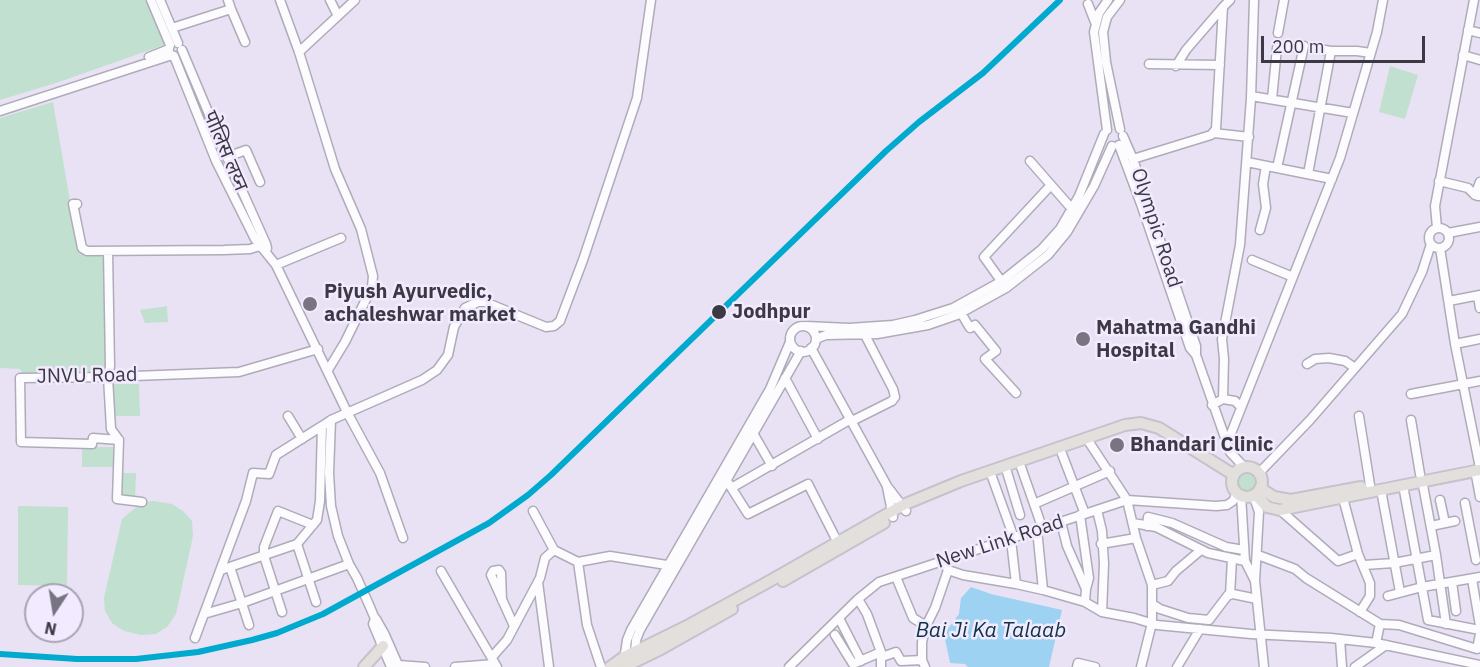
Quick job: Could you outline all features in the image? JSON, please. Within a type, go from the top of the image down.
[{"type":"main road","points":[[610,667],[624,664],[837,541],[904,508],[969,478],[1131,426],[1151,431],[1233,478],[1239,494],[1256,492],[1291,500],[1403,485],[1421,477]]},
{"type":"main road","points":[[904,508],[1062,454],[1089,441]]},
{"type":"main road","points":[[1256,492],[1267,507],[1280,510],[1343,498],[1421,477],[1479,466]]},
{"type":"main road","points":[[1233,478],[1244,467],[1252,468],[1259,473],[1262,481],[1256,492]]},
{"type":"main road","points":[[635,657],[661,650],[824,558],[892,514]]},
{"type":"main road","points":[[364,667],[383,646]]},
{"type":"street","name":"पोलिस लय्न","points":[[151,0],[227,157],[264,247]]},
{"type":"street","points":[[160,0],[172,28],[174,50]]},
{"type":"street","points":[[280,0],[336,169],[361,229],[373,276],[372,287],[328,370]]},
{"type":"street","points":[[330,0],[338,16]]},
{"type":"street","points":[[299,52],[355,0]]},
{"type":"street","points":[[195,638],[246,501],[253,473],[268,474],[276,455],[331,420],[422,380],[437,370],[448,355],[457,319],[471,304],[485,302],[546,327],[554,326],[560,321],[583,260],[637,98],[651,0]]},
{"type":"street","points":[[635,657],[636,640],[640,630],[672,566],[770,389],[793,331],[798,326],[849,328],[893,325],[953,308],[1004,284],[1060,229],[1086,180],[1105,132],[1095,22],[1098,13],[1108,0]]},
{"type":"street","name":"Olympic Road","points":[[1120,0],[1107,17],[1103,32],[1112,91],[1122,133],[1133,159],[1196,346],[1196,355],[1212,405],[1228,441],[1230,452],[1244,467]]},
{"type":"street","points":[[1223,399],[1222,339],[1240,245],[1249,137],[1254,0]]},
{"type":"street","points":[[1278,33],[1284,0]]},
{"type":"street","points":[[1228,441],[1340,158],[1371,54],[1383,0]]},
{"type":"street","points":[[1437,228],[1435,206],[1439,181],[1474,0]]},
{"type":"street","points":[[1214,133],[1226,3]]},
{"type":"street","points":[[1176,66],[1186,50],[1226,3]]},
{"type":"street","points":[[172,28],[230,4],[245,42]]},
{"type":"street","points":[[1088,4],[1095,22]]},
{"type":"street","points":[[1468,30],[1480,33]]},
{"type":"street","points":[[1272,99],[1277,48],[1304,46],[1277,168]]},
{"type":"street","points":[[1313,48],[1371,54]]},
{"type":"street","name":"पोलिस लय्न","points":[[174,50],[216,161],[276,265],[348,414],[380,474],[402,538]]},
{"type":"street","points":[[0,105],[174,50]]},
{"type":"street","points":[[0,111],[174,50]]},
{"type":"street","points":[[1308,174],[1331,51]]},
{"type":"street","points":[[1463,56],[1480,60]]},
{"type":"street","points":[[1149,64],[1176,66],[1220,64]]},
{"type":"street","points":[[1251,96],[1353,113]]},
{"type":"street","points":[[790,342],[796,350],[801,351],[811,348],[816,339],[826,336],[865,335],[928,325],[961,313],[1048,255],[1067,232],[1122,133],[1113,127],[1105,132]]},
{"type":"street","name":"Olympic Road","points":[[1105,132],[1106,142],[1115,146],[1190,348],[1196,355]]},
{"type":"street","points":[[1133,159],[1214,133],[1249,137]]},
{"type":"street","points":[[227,157],[246,150],[260,182]]},
{"type":"street","points":[[1030,161],[1072,209]]},
{"type":"street","points":[[1247,162],[1332,179]]},
{"type":"street","points":[[1260,230],[1266,208],[1263,184],[1266,166]]},
{"type":"street","points":[[1439,181],[1468,188],[1478,196]]},
{"type":"street","points":[[1478,196],[1480,182]]},
{"type":"street","points":[[1004,284],[984,257],[1051,185]]},
{"type":"street","points":[[77,204],[73,204],[82,248],[87,250],[224,250],[264,247]]},
{"type":"street","points":[[1448,233],[1480,227]]},
{"type":"street","points":[[1259,473],[1276,458],[1402,314],[1422,272],[1431,244],[1429,234],[1437,228],[1443,228],[1448,233],[1448,242],[1440,248]]},
{"type":"street","points":[[276,265],[341,238]]},
{"type":"street","points":[[1431,244],[1440,248]]},
{"type":"street","points":[[1440,248],[1455,344],[1479,466],[1480,497]]},
{"type":"street","points":[[108,250],[110,366],[108,377],[111,429],[119,440],[117,499],[142,502]]},
{"type":"street","points":[[1252,260],[1293,277]]},
{"type":"street","points":[[1449,301],[1479,296],[1480,308]]},
{"type":"street","points":[[961,313],[970,328],[975,325],[996,351],[986,359],[1016,393]]},
{"type":"street","points":[[806,326],[813,331],[816,339]]},
{"type":"street","points":[[730,484],[772,466],[852,420],[892,401],[895,397],[893,389],[865,335]]},
{"type":"street","points":[[1455,344],[1480,339]]},
{"type":"street","points":[[811,348],[887,486],[904,508]]},
{"type":"street","name":"JNVU Road","points":[[119,440],[93,438],[92,444],[21,441],[20,378],[239,372],[318,349]]},
{"type":"street","points":[[624,664],[627,640],[631,630],[672,566],[730,484],[753,433],[801,351]]},
{"type":"street","points":[[1307,364],[1315,359],[1329,358],[1345,361],[1355,368]]},
{"type":"street","points":[[784,378],[818,439]]},
{"type":"street","points":[[1411,394],[1480,381]]},
{"type":"street","points":[[1212,405],[1223,399],[1235,401],[1241,407]]},
{"type":"street","points":[[288,416],[302,439]]},
{"type":"street","points":[[1359,416],[1400,592]]},
{"type":"street","points":[[331,420],[329,473],[331,506],[338,536],[348,564],[357,578],[375,619],[385,634],[396,666]]},
{"type":"street","points":[[1411,420],[1441,584],[1446,624]]},
{"type":"street","points":[[220,570],[297,544],[317,520],[320,501],[322,426]]},
{"type":"street","points":[[753,433],[772,466]]},
{"type":"street","points":[[1089,441],[1127,500],[1136,538],[1152,585],[1152,623],[1142,667]]},
{"type":"street","points":[[1062,454],[1075,486],[1082,515],[1089,578],[1085,602]]},
{"type":"street","points":[[1021,468],[1034,504],[1039,528],[1043,590]]},
{"type":"street","points":[[1034,504],[1053,498],[1110,471]]},
{"type":"street","points":[[1007,472],[1020,515]]},
{"type":"street","points":[[992,477],[1012,539],[1016,584]]},
{"type":"street","points":[[730,484],[748,514],[808,484],[837,541]]},
{"type":"street","points":[[1403,485],[1428,620],[1480,630]]},
{"type":"street","points":[[887,486],[892,514]]},
{"type":"street","points":[[1256,492],[1259,512],[1255,581],[1264,667]]},
{"type":"street","points":[[1239,494],[1245,561],[1255,581]]},
{"type":"street","name":"New Link Road","points":[[791,666],[858,598],[879,582],[945,565],[1039,528],[1127,500],[1216,506],[1227,505],[1239,494]]},
{"type":"street","points":[[1343,498],[1371,591],[1360,612]]},
{"type":"street","points":[[1440,500],[1445,523]]},
{"type":"street","points":[[1465,503],[1476,560]]},
{"type":"street","points":[[1097,510],[1102,531],[1104,564],[1102,612]]},
{"type":"street","points":[[1280,510],[1338,561],[1358,554]]},
{"type":"street","points":[[282,612],[264,556],[264,547],[278,511],[313,525]]},
{"type":"street","points":[[533,511],[554,550],[578,562],[610,556],[672,566]]},
{"type":"street","points":[[1469,515],[1480,512]]},
{"type":"street","points":[[1147,525],[1148,517],[1172,523],[1226,547],[1244,550]]},
{"type":"street","points":[[1431,526],[1455,521]]},
{"type":"street","points":[[1061,522],[1067,546],[1086,589]]},
{"type":"street","points":[[1133,523],[1156,527],[1200,550],[1245,561]]},
{"type":"street","points":[[1101,544],[1136,538]]},
{"type":"street","points":[[297,544],[316,602]]},
{"type":"street","points":[[495,663],[538,582],[545,558],[554,550]]},
{"type":"street","points":[[1152,585],[1168,581],[1200,550]]},
{"type":"street","points":[[1258,555],[1295,569],[1380,624],[1399,625],[1477,649],[1480,630],[1476,578],[1422,587],[1388,596]]},
{"type":"street","points":[[1364,565],[1394,563],[1436,555]]},
{"type":"street","points":[[1230,595],[1232,559]]},
{"type":"street","points":[[578,562],[587,625],[601,667]]},
{"type":"street","points":[[204,614],[275,592],[348,564]]},
{"type":"street","points":[[835,634],[851,663],[855,664],[881,654],[896,652],[901,661],[923,663],[922,642],[926,626],[935,608],[945,565],[963,574],[1043,590],[1085,602],[1102,612],[1152,623],[1376,643],[1480,665]]},
{"type":"street","points":[[230,567],[249,625]]},
{"type":"street","points":[[441,571],[495,663]]},
{"type":"street","points":[[896,577],[913,618],[926,626]]},
{"type":"street","points":[[538,582],[549,667]]},
{"type":"street","points":[[1452,582],[1456,611]]},
{"type":"street","points":[[1152,604],[1188,618],[1209,620],[1230,595],[1257,599]]},
{"type":"street","points":[[858,598],[867,614],[881,654],[881,667]]},
{"type":"street","points":[[502,600],[514,627]]},
{"type":"street","points":[[839,618],[861,661]]},
{"type":"street","points":[[375,619],[373,624],[396,666]]},
{"type":"street","points":[[1376,643],[1380,624]]},
{"type":"street","points":[[1177,667],[1200,629]]},
{"type":"street","points":[[1340,639],[1342,667]]},
{"type":"street","points":[[1355,667],[1386,645]]},
{"type":"street","points":[[1463,662],[1472,667]]},
{"type":"street","points":[[455,667],[495,663]]},
{"type":"street","points":[[1078,663],[1095,667]]},
{"type":"street","points":[[396,666],[425,667]]},
{"type":"green space","points":[[0,0],[147,0],[167,44],[0,100]]},
{"type":"green space","points":[[1390,66],[1418,75],[1405,119],[1379,112]]},
{"type":"green space","points":[[53,102],[79,253],[108,257],[109,374],[25,377],[20,369],[0,368],[0,118]]},
{"type":"green space","points":[[167,306],[168,322],[145,323],[140,310]]},
{"type":"green space","points":[[113,384],[139,384],[140,416],[113,416]]},
{"type":"green space","points":[[82,447],[113,447],[113,467],[82,467]]},
{"type":"green space","points":[[1247,472],[1254,475],[1257,482],[1254,489],[1247,492],[1240,489],[1237,482],[1240,475]]},
{"type":"green space","points":[[120,473],[136,473],[135,499],[120,498]]},
{"type":"green space","points":[[142,502],[172,504],[183,511],[192,521],[193,536],[176,614],[167,627],[156,634],[141,635],[124,631],[112,623],[105,611],[104,598],[122,519]]},
{"type":"green space","points":[[18,506],[68,507],[67,583],[18,585]]},
{"type":"water","name":"Bai Ji Ka Talaab","points":[[971,587],[991,594],[1062,610],[1049,667],[968,667],[965,664],[950,663],[944,634],[959,614],[961,598]]},
{"type":"transit line","points":[[0,654],[77,659],[136,659],[198,652],[252,640],[277,633],[323,614],[489,523],[551,475],[886,151],[919,122],[983,73],[1060,0]]},
{"type":"place","name":"Piyush Ayurvedic, achaleshwar market","points":[[310,304]]},
{"type":"place","name":"Jodhpur","points":[[719,312]]},
{"type":"place","name":"Mahatma Gandhi Hospital","points":[[1083,339]]},
{"type":"place","name":"Bhandari Clinic","points":[[1117,445]]}]
